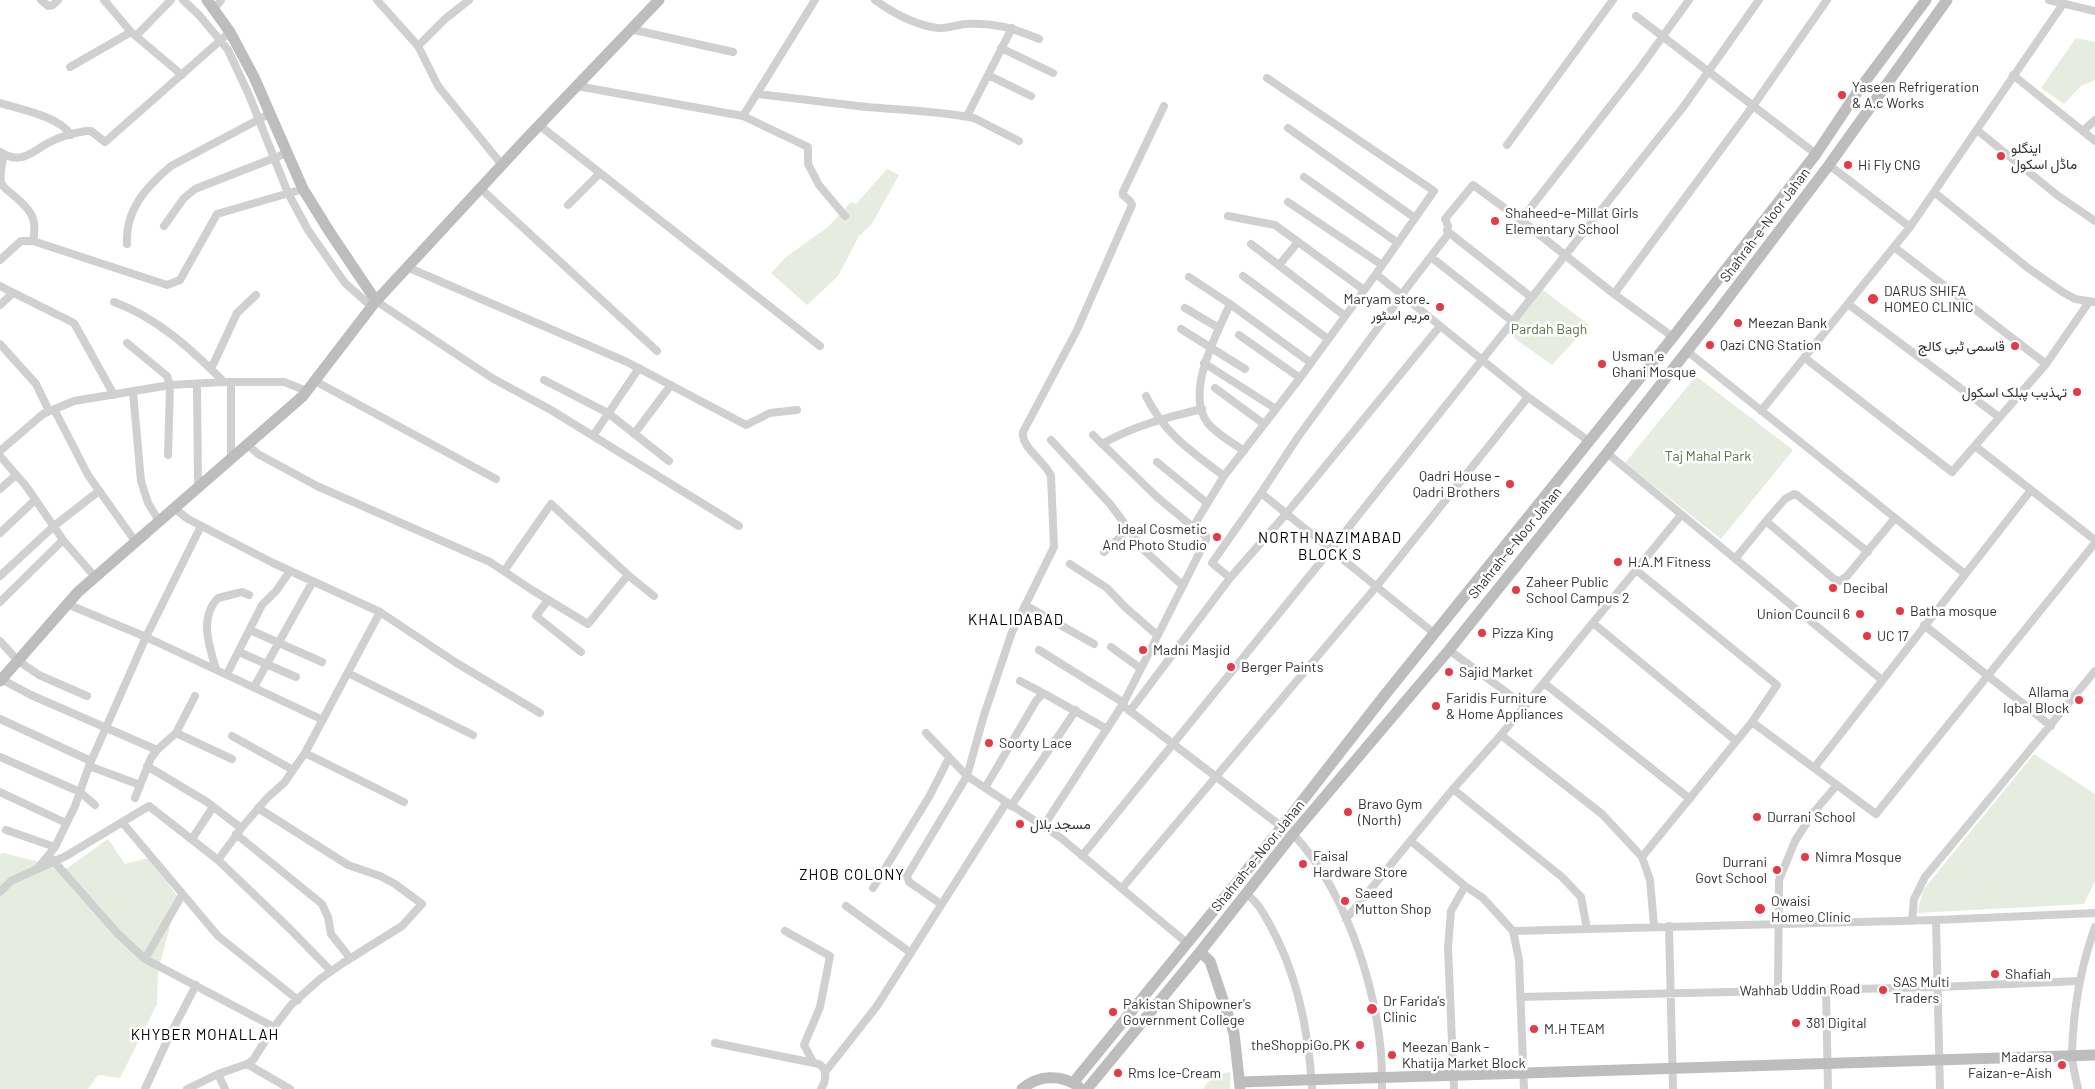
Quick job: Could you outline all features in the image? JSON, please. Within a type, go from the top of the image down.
[{"type":"main road","points":[[1,680],[67,604],[95,577],[307,391],[374,304],[407,267],[659,0]]},
{"type":"main road","name":"Shahrah-e-Noor Jahan","points":[[1077,1086],[1186,943],[1282,827],[1727,268],[1816,154],[1858,91],[1926,0]]},
{"type":"main road","name":"Shahrah-e-Noor Jahan","points":[[1087,1089],[1200,952],[1293,834],[1448,650],[1687,352],[1829,165],[1945,1]]},
{"type":"main road","points":[[214,3],[270,113],[303,189],[374,304]]},
{"type":"main road","points":[[1858,91],[1874,103]]},
{"type":"main road","points":[[1727,268],[1742,279]]},
{"type":"main road","points":[[1534,512],[1549,524]]},
{"type":"main road","points":[[1200,952],[1210,961],[1234,1033],[1240,1085],[1312,1084],[1382,1077],[1454,1074],[2095,1055]]},
{"type":"main road","points":[[1022,1089],[1038,1079],[1050,1077],[1062,1078],[1077,1086]]},
{"type":"street","points":[[41,0],[48,6],[53,5],[58,0]]},
{"type":"street","points":[[104,0],[134,34],[182,75]]},
{"type":"street","points":[[70,67],[134,34],[171,0]]},
{"type":"street","points":[[183,0],[228,50],[249,95],[288,193],[308,230],[345,283],[374,304],[492,378],[593,436],[738,526]]},
{"type":"street","points":[[377,0],[418,46],[438,86],[502,165]]},
{"type":"street","points":[[418,46],[445,19],[469,0]]},
{"type":"street","points":[[743,116],[815,0]]},
{"type":"street","points":[[875,0],[894,13],[923,24],[940,28],[964,24],[991,24],[1012,28],[1039,40]]},
{"type":"street","points":[[1508,145],[1613,0]]},
{"type":"street","points":[[1521,220],[1640,68],[1688,0]]},
{"type":"street","points":[[1082,856],[1332,549],[1684,106],[1759,0]]},
{"type":"street","points":[[1614,294],[1753,106],[1826,0]]},
{"type":"street","points":[[2049,0],[2095,11]]},
{"type":"street","points":[[1761,412],[1910,227],[2063,4]]},
{"type":"street","points":[[1636,16],[1816,154]]},
{"type":"street","points":[[967,116],[1012,28]]},
{"type":"street","points":[[630,30],[734,52]]},
{"type":"street","points":[[33,241],[35,228],[33,217],[20,201],[4,187],[1,181],[2,154],[14,158],[23,158],[47,143],[91,131],[105,142],[230,32]]},
{"type":"street","points":[[1001,48],[1053,74]]},
{"type":"street","points":[[988,74],[1032,96]]},
{"type":"street","points":[[2013,75],[2095,141]]},
{"type":"street","points":[[1193,527],[1224,476],[1300,378],[1376,274],[1434,190],[1267,78]]},
{"type":"street","points":[[576,86],[743,116],[808,147],[808,164],[819,185],[845,216]]},
{"type":"street","points":[[757,94],[967,116],[1019,142]]},
{"type":"street","points":[[0,103],[51,120],[66,128],[71,135]]},
{"type":"street","points":[[942,904],[909,882],[907,876],[967,776],[984,715],[1012,632],[1054,547],[1051,476],[1048,469],[1023,439],[1023,432],[1077,330],[1132,205],[1123,195],[1123,192],[1164,106]]},
{"type":"street","points":[[127,244],[127,223],[130,215],[141,195],[161,174],[171,166],[270,113]]},
{"type":"street","points":[[2083,131],[2095,120]]},
{"type":"street","points":[[539,125],[820,346]]},
{"type":"street","points":[[1288,128],[1415,218]]},
{"type":"street","points":[[1977,130],[2057,195],[2095,222]]},
{"type":"street","points":[[164,226],[184,198],[195,189],[287,153]]},
{"type":"street","points":[[1829,165],[1910,227]]},
{"type":"street","points":[[568,205],[600,173]]},
{"type":"street","points":[[1304,177],[1398,243]]},
{"type":"street","points":[[1531,297],[1447,231],[1448,226],[1445,220],[1473,185],[1673,337]]},
{"type":"street","points":[[480,188],[657,352]]},
{"type":"street","points":[[0,260],[21,241],[33,241],[167,285],[180,280],[217,214],[303,189]]},
{"type":"street","points":[[1804,358],[1952,472],[2046,364],[2092,302],[2068,295],[2028,268],[1934,192]]},
{"type":"street","points":[[1288,202],[1382,265]]},
{"type":"street","points":[[1228,216],[1275,225],[1364,290]]},
{"type":"street","points":[[1212,563],[1298,437],[1449,233]]},
{"type":"street","points":[[1279,265],[1298,242]]},
{"type":"street","points":[[1251,244],[1345,316]]},
{"type":"street","points":[[1894,246],[2046,364]]},
{"type":"street","points":[[1431,257],[1512,321]]},
{"type":"street","points":[[407,267],[639,368],[746,425],[770,413],[797,410]]},
{"type":"street","points":[[1376,274],[1528,397],[1590,442]]},
{"type":"street","points":[[1243,276],[1328,339]]},
{"type":"street","points":[[1189,277],[1230,304],[1311,363]]},
{"type":"street","points":[[0,286],[74,323],[114,395]]},
{"type":"street","points":[[0,304],[14,293]]},
{"type":"street","points":[[211,369],[237,313],[256,295]]},
{"type":"street","points":[[114,302],[134,309],[165,329],[228,382]]},
{"type":"street","points":[[1230,304],[1204,362],[1201,387],[1202,409],[1209,424],[1244,451]]},
{"type":"street","points":[[1848,304],[1999,417]]},
{"type":"street","points":[[1185,308],[1219,328]]},
{"type":"street","points":[[1130,712],[1230,578],[1286,514],[1440,326]]},
{"type":"street","points":[[1181,329],[1245,369]]},
{"type":"street","points":[[1239,335],[1300,378]]},
{"type":"street","points":[[127,343],[166,376],[170,385],[168,455]]},
{"type":"street","points":[[0,344],[36,384],[88,475],[135,542]]},
{"type":"street","points":[[1687,352],[1965,574]]},
{"type":"street","points":[[1204,362],[1276,409]]},
{"type":"street","points":[[593,436],[639,368]]},
{"type":"street","points":[[544,380],[608,413],[669,461]]},
{"type":"street","points":[[315,381],[496,479]]},
{"type":"street","points":[[228,382],[231,458]]},
{"type":"street","points":[[0,439],[3,448],[43,414],[74,401],[170,385],[284,382],[307,391]]},
{"type":"street","points":[[197,384],[198,486]]},
{"type":"street","points":[[634,434],[671,385]]},
{"type":"street","points":[[1215,388],[1264,424]]},
{"type":"street","points":[[133,392],[141,481],[148,503],[159,520]]},
{"type":"street","points":[[1146,396],[1159,420],[1178,442],[1224,476]]},
{"type":"street","points":[[1122,888],[1376,586],[1528,397]]},
{"type":"street","points":[[1102,444],[1118,434],[1159,420],[1202,409]]},
{"type":"street","points":[[1043,827],[1123,704],[1207,538],[1157,497],[1093,435]]},
{"type":"street","points":[[1051,440],[1110,504],[1145,551],[1183,586]]},
{"type":"street","points":[[247,444],[258,454],[316,486],[490,562],[588,624],[628,575]]},
{"type":"street","points":[[1752,722],[1876,814],[1988,676],[2095,542],[1975,446]]},
{"type":"street","points":[[1607,453],[1882,680]]},
{"type":"street","points":[[0,456],[35,500],[63,540],[95,577]]},
{"type":"street","points":[[1157,462],[1207,503]]},
{"type":"street","points":[[0,489],[16,475]]},
{"type":"street","points":[[1814,768],[2031,490]]},
{"type":"street","points":[[0,576],[54,526],[99,491]]},
{"type":"street","points":[[1261,493],[1435,634]]},
{"type":"street","points":[[1735,559],[1785,499],[1794,494],[1868,552]]},
{"type":"street","points":[[0,533],[35,500]]},
{"type":"street","points":[[504,572],[551,504],[628,575],[654,596]]},
{"type":"street","points":[[174,508],[200,526],[290,571],[380,612],[455,662],[540,713]]},
{"type":"street","points":[[1346,919],[1501,735],[1681,515]]},
{"type":"street","points":[[1766,521],[1837,581],[1840,581],[1847,576],[1868,552],[1895,518]]},
{"type":"street","points":[[37,869],[55,847],[146,637],[200,526]]},
{"type":"street","points":[[1104,552],[1128,530]]},
{"type":"street","points":[[0,602],[63,540]]},
{"type":"street","points":[[1199,554],[1230,578]]},
{"type":"street","points":[[1070,564],[1107,588],[1125,607],[1157,635]]},
{"type":"street","points":[[1636,570],[1777,685],[1752,722],[1642,857]]},
{"type":"street","points":[[227,674],[262,605],[276,591],[290,571]]},
{"type":"street","points":[[254,687],[313,581]]},
{"type":"street","points":[[216,669],[207,633],[211,609],[218,598],[242,592],[249,595]]},
{"type":"street","points":[[548,600],[536,616],[580,652]]},
{"type":"street","points":[[67,604],[146,637],[323,720]]},
{"type":"street","points":[[1025,605],[1094,644]]},
{"type":"street","points":[[218,860],[239,831],[258,808],[284,782],[306,752],[380,612]]},
{"type":"street","points":[[1593,623],[1736,741]]},
{"type":"street","points":[[1924,625],[2051,726]]},
{"type":"street","points":[[250,630],[322,662]]},
{"type":"street","points":[[0,641],[17,660],[39,675],[87,696]]},
{"type":"street","points":[[1111,646],[1140,668]]},
{"type":"street","points":[[1039,650],[1123,704],[1130,712],[1174,743],[1282,827]]},
{"type":"street","points":[[1448,650],[1525,706]]},
{"type":"street","points":[[239,652],[296,677]]},
{"type":"street","points":[[1912,921],[1914,899],[1925,877],[2095,671]]},
{"type":"street","points":[[348,673],[473,735]]},
{"type":"street","points":[[1,680],[157,750]]},
{"type":"street","points":[[1020,680],[1107,729]]},
{"type":"street","points":[[1544,683],[1690,799]]},
{"type":"street","points":[[984,788],[1042,693]]},
{"type":"street","points":[[135,798],[147,766],[157,750],[176,733],[195,696]]},
{"type":"street","points":[[825,1072],[876,1006],[1008,805],[1076,710]]},
{"type":"street","points":[[0,719],[90,764],[140,785]]},
{"type":"street","points":[[176,733],[232,759]]},
{"type":"street","points":[[926,733],[967,776],[1008,805],[1061,838],[1186,943]]},
{"type":"street","points":[[1501,735],[1602,814],[1642,857],[1650,880],[1654,926]]},
{"type":"street","points":[[232,736],[293,770]]},
{"type":"street","points":[[306,752],[404,802]]},
{"type":"street","points":[[0,757],[80,792],[95,805]]},
{"type":"street","points":[[873,888],[929,798],[949,758]]},
{"type":"street","points":[[147,766],[213,807],[322,904],[328,917],[331,934],[350,958]]},
{"type":"street","points":[[1778,991],[1779,880],[1795,842],[1813,813],[1837,785]]},
{"type":"street","points":[[1453,790],[1562,877],[1581,897],[1587,928]]},
{"type":"street","points":[[0,792],[66,823]]},
{"type":"street","points":[[0,892],[12,881],[54,862],[149,806],[218,860],[331,971]]},
{"type":"street","points":[[192,839],[213,807]]},
{"type":"street","points":[[188,1089],[218,1074],[247,1064],[258,1053],[274,1027],[291,1005],[331,971],[402,926],[422,904],[395,884],[380,876],[348,865],[258,808]]},
{"type":"street","points":[[122,822],[218,936],[298,1000]]},
{"type":"street","points":[[6,830],[55,847]]},
{"type":"street","points":[[1293,834],[1305,846],[1317,865],[1356,941],[1376,1013],[1382,1089]]},
{"type":"street","points":[[1411,841],[1465,886],[1483,898],[1513,931],[1519,960],[1524,1089]]},
{"type":"street","points":[[48,855],[118,934],[145,959],[274,1027]]},
{"type":"street","points":[[1454,1089],[1448,947],[1451,911],[1465,886]]},
{"type":"street","points":[[1246,894],[1256,900],[1286,957],[1304,1025],[1312,1084]]},
{"type":"street","points":[[145,959],[182,895]]},
{"type":"street","points":[[846,906],[911,953]]},
{"type":"street","points":[[1513,931],[1912,921],[2095,913]]},
{"type":"street","points":[[1936,920],[1940,1089]]},
{"type":"street","points":[[1669,926],[1673,1089]]},
{"type":"street","points":[[2078,1089],[2072,1055],[2080,981],[2095,927]]},
{"type":"street","points":[[785,931],[830,956],[820,1007],[804,1045],[813,1062]]},
{"type":"street","name":"Wahhab Uddin Road","points":[[1520,997],[1938,987],[2080,981]]},
{"type":"street","points":[[145,1089],[166,1040],[196,985]]},
{"type":"street","points":[[1826,990],[1828,1089]]},
{"type":"street","points":[[715,1044],[822,1065],[825,1072],[825,1082],[821,1089]]},
{"type":"street","points":[[247,1064],[290,1089]]},
{"type":"street","points":[[218,1074],[225,1089]]},
{"type":"green space","points":[[2076,38],[2095,42],[2095,80],[2081,86],[2064,104],[2041,88]]},
{"type":"green space","points":[[887,169],[899,175],[871,225],[859,236],[838,276],[807,305],[771,273],[786,257],[828,227],[851,202],[856,204]]},
{"type":"green space","name":"Pardah Bagh","points":[[1539,287],[1589,325],[1552,365],[1503,330]]},
{"type":"green space","name":"Taj Mahal Park","points":[[1696,376],[1793,450],[1721,539],[1625,463]]},
{"type":"green space","points":[[2034,754],[2095,794],[2095,881],[2084,904],[1917,913],[1923,890]]},
{"type":"green space","points":[[108,839],[125,864],[149,858],[178,897],[158,971],[157,1004],[120,1078],[98,1075],[88,1089],[0,1089],[0,854],[4,853],[66,869]]},
{"type":"green space","points":[[1230,1072],[1230,1089],[1203,1089],[1213,1075]]},
{"type":"place","name":"Yaseen Refrigeration & A.c Works","points":[[1842,95]]},
{"type":"place","name":"اینگلو ماڈل اسکول","points":[[2001,156]]},
{"type":"place","name":"Hi Fly CNG","points":[[1848,165]]},
{"type":"place","name":"Shaheed-e-Millat Girls Elementary School","points":[[1495,221]]},
{"type":"place","name":"DARUS SHIFA HOMEO CLINIC","points":[[1873,299]]},
{"type":"place","name":"Maryam store۔ مریم اسٹور","points":[[1440,307]]},
{"type":"place","name":"Meezan Bank","points":[[1738,323]]},
{"type":"place","name":"Qazi CNG Station","points":[[1710,345]]},
{"type":"place","name":"قاسمی ٹبی کالج","points":[[2015,346]]},
{"type":"place","name":"Usman e Ghani Mosque","points":[[1602,364]]},
{"type":"place","name":"تہذیب پبلک اسکول","points":[[2077,392]]},
{"type":"place","name":"Qadri House - Qadri Brothers","points":[[1510,484]]},
{"type":"place","name":"Ideal Cosmetic And Photo Studio","points":[[1217,537]]},
{"type":"place","name":"H.A.M Fitness","points":[[1618,562]]},
{"type":"place","name":"Decibal","points":[[1833,588]]},
{"type":"place","name":"Zaheer Public School Campus 2","points":[[1516,590]]},
{"type":"place","name":"Batha mosque","points":[[1900,611]]},
{"type":"place","name":"Union Council 6","points":[[1860,614]]},
{"type":"place","name":"Pizza King","points":[[1482,633]]},
{"type":"place","name":"UC 17","points":[[1867,636]]},
{"type":"place","name":"Madni Masjid","points":[[1143,650]]},
{"type":"place","name":"Berger Paints","points":[[1231,667]]},
{"type":"place","name":"Sajid Market","points":[[1449,672]]},
{"type":"place","name":"Allama Iqbal Block","points":[[2079,700]]},
{"type":"place","name":"Faridis Furniture & Home Appliances","points":[[1436,706]]},
{"type":"place","name":"Soorty Lace","points":[[989,743]]},
{"type":"place","name":"Bravo Gym (North)","points":[[1348,812]]},
{"type":"place","name":"Durrani School","points":[[1757,817]]},
{"type":"place","name":"مسجد بلال","points":[[1020,824]]},
{"type":"place","name":"Nimra Mosque","points":[[1805,857]]},
{"type":"place","name":"Faisal Hardware Store","points":[[1303,864]]},
{"type":"place","name":"Durrani Govt School","points":[[1777,870]]},
{"type":"place","name":"Saeed Mutton Shop","points":[[1345,901]]},
{"type":"place","name":"Owaisi Homeo Clinic","points":[[1760,909]]},
{"type":"place","name":"Shafiah","points":[[1995,974]]},
{"type":"place","name":"SAS Multi Traders","points":[[1883,990]]},
{"type":"place","name":"Dr Farida's Clinic","points":[[1372,1009]]},
{"type":"place","name":"Pakistan Shipowner's Government College","points":[[1113,1012]]},
{"type":"place","name":"381 Digital","points":[[1796,1023]]},
{"type":"place","name":"M.H TEAM","points":[[1534,1029]]},
{"type":"place","name":"theShoppiGo.PK","points":[[1360,1045]]},
{"type":"place","name":"Meezan Bank - Khatija Market Block","points":[[1392,1055]]},
{"type":"place","name":"Madarsa Faizan-e-Aish","points":[[2062,1065]]},
{"type":"place","name":"Rms Ice-Cream","points":[[1118,1073]]},
{"type":"district","name":"NORTH NAZIMABAD BLOCK S","points":[[1330,546]]},
{"type":"district","name":"KHALIDABAD","points":[[1016,620]]},
{"type":"district","name":"ZHOB COLONY","points":[[852,875]]},
{"type":"district","name":"KHYBER MOHALLAH","points":[[205,1035]]}]
